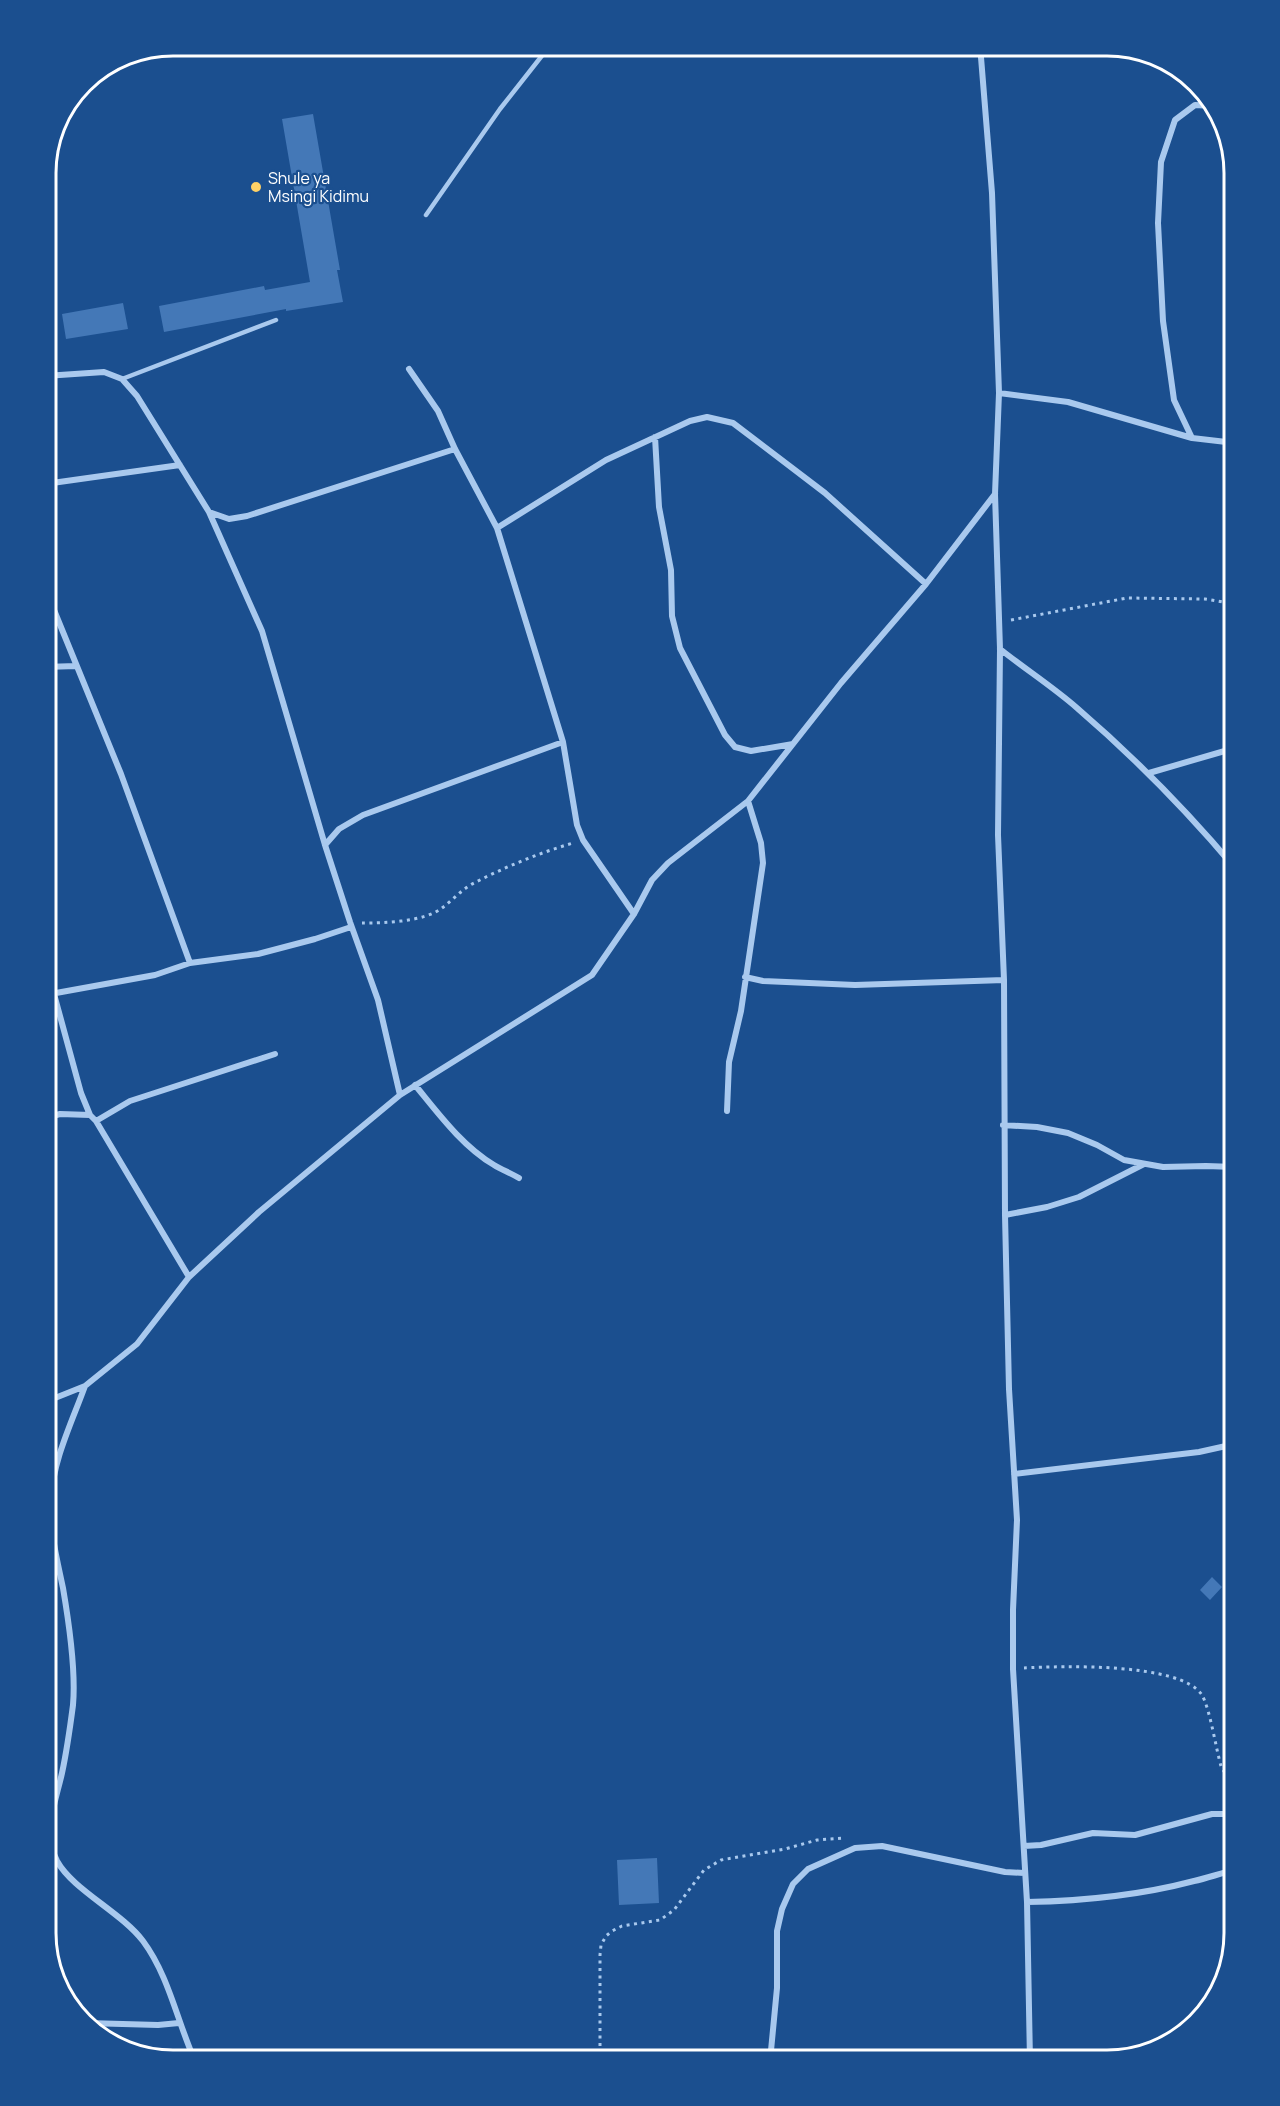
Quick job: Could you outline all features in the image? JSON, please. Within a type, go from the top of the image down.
[{"type":"street","points":[[981,56],[992,192],[999,393],[995,494],[1000,649],[998,836],[1004,980],[1003,1125],[1009,1389],[1017,1520],[1013,1669],[1027,1902],[1030,2050]]},
{"type":"street","points":[[1192,438],[1174,400],[1163,321],[1158,223],[1161,162],[1175,120],[1195,105],[1204,105]]},
{"type":"street","points":[[409,369],[438,411],[497,528],[563,742],[577,825],[583,840],[634,914]]},
{"type":"street","points":[[56,375],[104,372],[123,379],[137,396],[209,512],[262,631],[351,925],[378,1000],[400,1095]]},
{"type":"street","points":[[999,393],[1068,402],[1192,438],[1225,442]]},
{"type":"street","points":[[497,528],[606,460],[690,421],[707,417],[733,423],[825,493],[926,584]]},
{"type":"street","points":[[655,437],[659,507],[671,570],[672,616],[680,648],[725,735],[735,747],[751,752],[793,744]]},
{"type":"street","points":[[209,512],[229,519],[248,516],[455,448]]},
{"type":"street","points":[[56,482],[180,465]]},
{"type":"street","points":[[56,1398],[85,1386],[137,1344],[189,1277],[259,1212],[400,1095],[592,975],[634,914],[652,880],[668,863],[748,801],[841,683],[926,584],[995,494]]},
{"type":"street","points":[[56,616],[121,774],[190,963]]},
{"type":"street","points":[[1000,649],[1076,707],[1149,773],[1225,856]]},
{"type":"street","points":[[56,667],[76,666]]},
{"type":"street","points":[[326,845],[339,829],[363,814],[563,742]]},
{"type":"street","points":[[1149,773],[1225,751]]},
{"type":"street","points":[[727,1111],[729,1062],[741,1011],[763,862],[761,843],[748,801]]},
{"type":"street","points":[[56,994],[155,975],[190,963],[258,954],[315,939],[351,925]]},
{"type":"street","points":[[745,977],[763,981],[855,985],[1004,980]]},
{"type":"street","points":[[56,1001],[81,1093],[90,1115],[96,1121],[189,1277]]},
{"type":"street","points":[[96,1121],[130,1101],[275,1054]]},
{"type":"street","points":[[415,1085],[441,1118],[471,1148],[493,1165],[519,1178]]},
{"type":"street","points":[[56,1115],[90,1115]]},
{"type":"street","points":[[1003,1125],[1037,1127],[1068,1133],[1124,1160],[1144,1164],[1163,1167],[1225,1167]]},
{"type":"street","points":[[1005,1215],[1047,1207],[1079,1197],[1144,1164]]},
{"type":"street","points":[[56,1465],[85,1386]]},
{"type":"street","points":[[1014,1474],[1199,1452],[1225,1446]]},
{"type":"street","points":[[56,1558],[63,1590],[74,1676],[73,1703],[66,1752],[56,1798]]},
{"type":"street","points":[[1024,1846],[1041,1845],[1093,1833],[1135,1836],[1212,1814],[1225,1814]]},
{"type":"street","points":[[771,2050],[777,1988],[777,1931],[782,1909],[793,1884],[808,1869],[855,1848],[882,1846],[1005,1872],[1024,1873]]},
{"type":"street","points":[[56,1858],[68,1875],[127,1923],[143,1941],[157,1964],[190,2050]]},
{"type":"street","points":[[1027,1902],[1065,1901],[1158,1889],[1225,1873]]},
{"type":"street","points":[[98,2023],[179,2024]]},
{"type":"lane","points":[[426,215],[500,109],[542,56]]},
{"type":"lane","points":[[123,379],[276,320]]},
{"type":"path","points":[[999,622],[1127,598],[1206,599],[1225,602]]},
{"type":"path","points":[[351,925],[383,923],[429,915],[443,908],[474,883],[521,862],[583,840]]},
{"type":"path","points":[[1013,1669],[1071,1666],[1133,1669],[1168,1677],[1192,1687],[1202,1696],[1225,1773]]},
{"type":"path","points":[[600,2050],[600,1955],[606,1936],[622,1926],[660,1920],[674,1910],[704,1870],[721,1860],[785,1849],[817,1840],[847,1838]]},
{"type":"building","points":[[313,114],[340,270],[337,270],[343,302],[286,311],[286,309],[164,332],[159,306],[264,286],[265,290],[310,282],[282,119]]},
{"type":"building","points":[[123,303],[128,329],[66,339],[62,314]]},
{"type":"building","points":[[1212,1577],[1222,1587],[1210,1600],[1200,1590]]},
{"type":"building","points":[[657,1858],[659,1903],[619,1905],[617,1860]]},
{"type":"place","name":"Shule ya Msingi Kidimu","points":[[256,187]]}]
